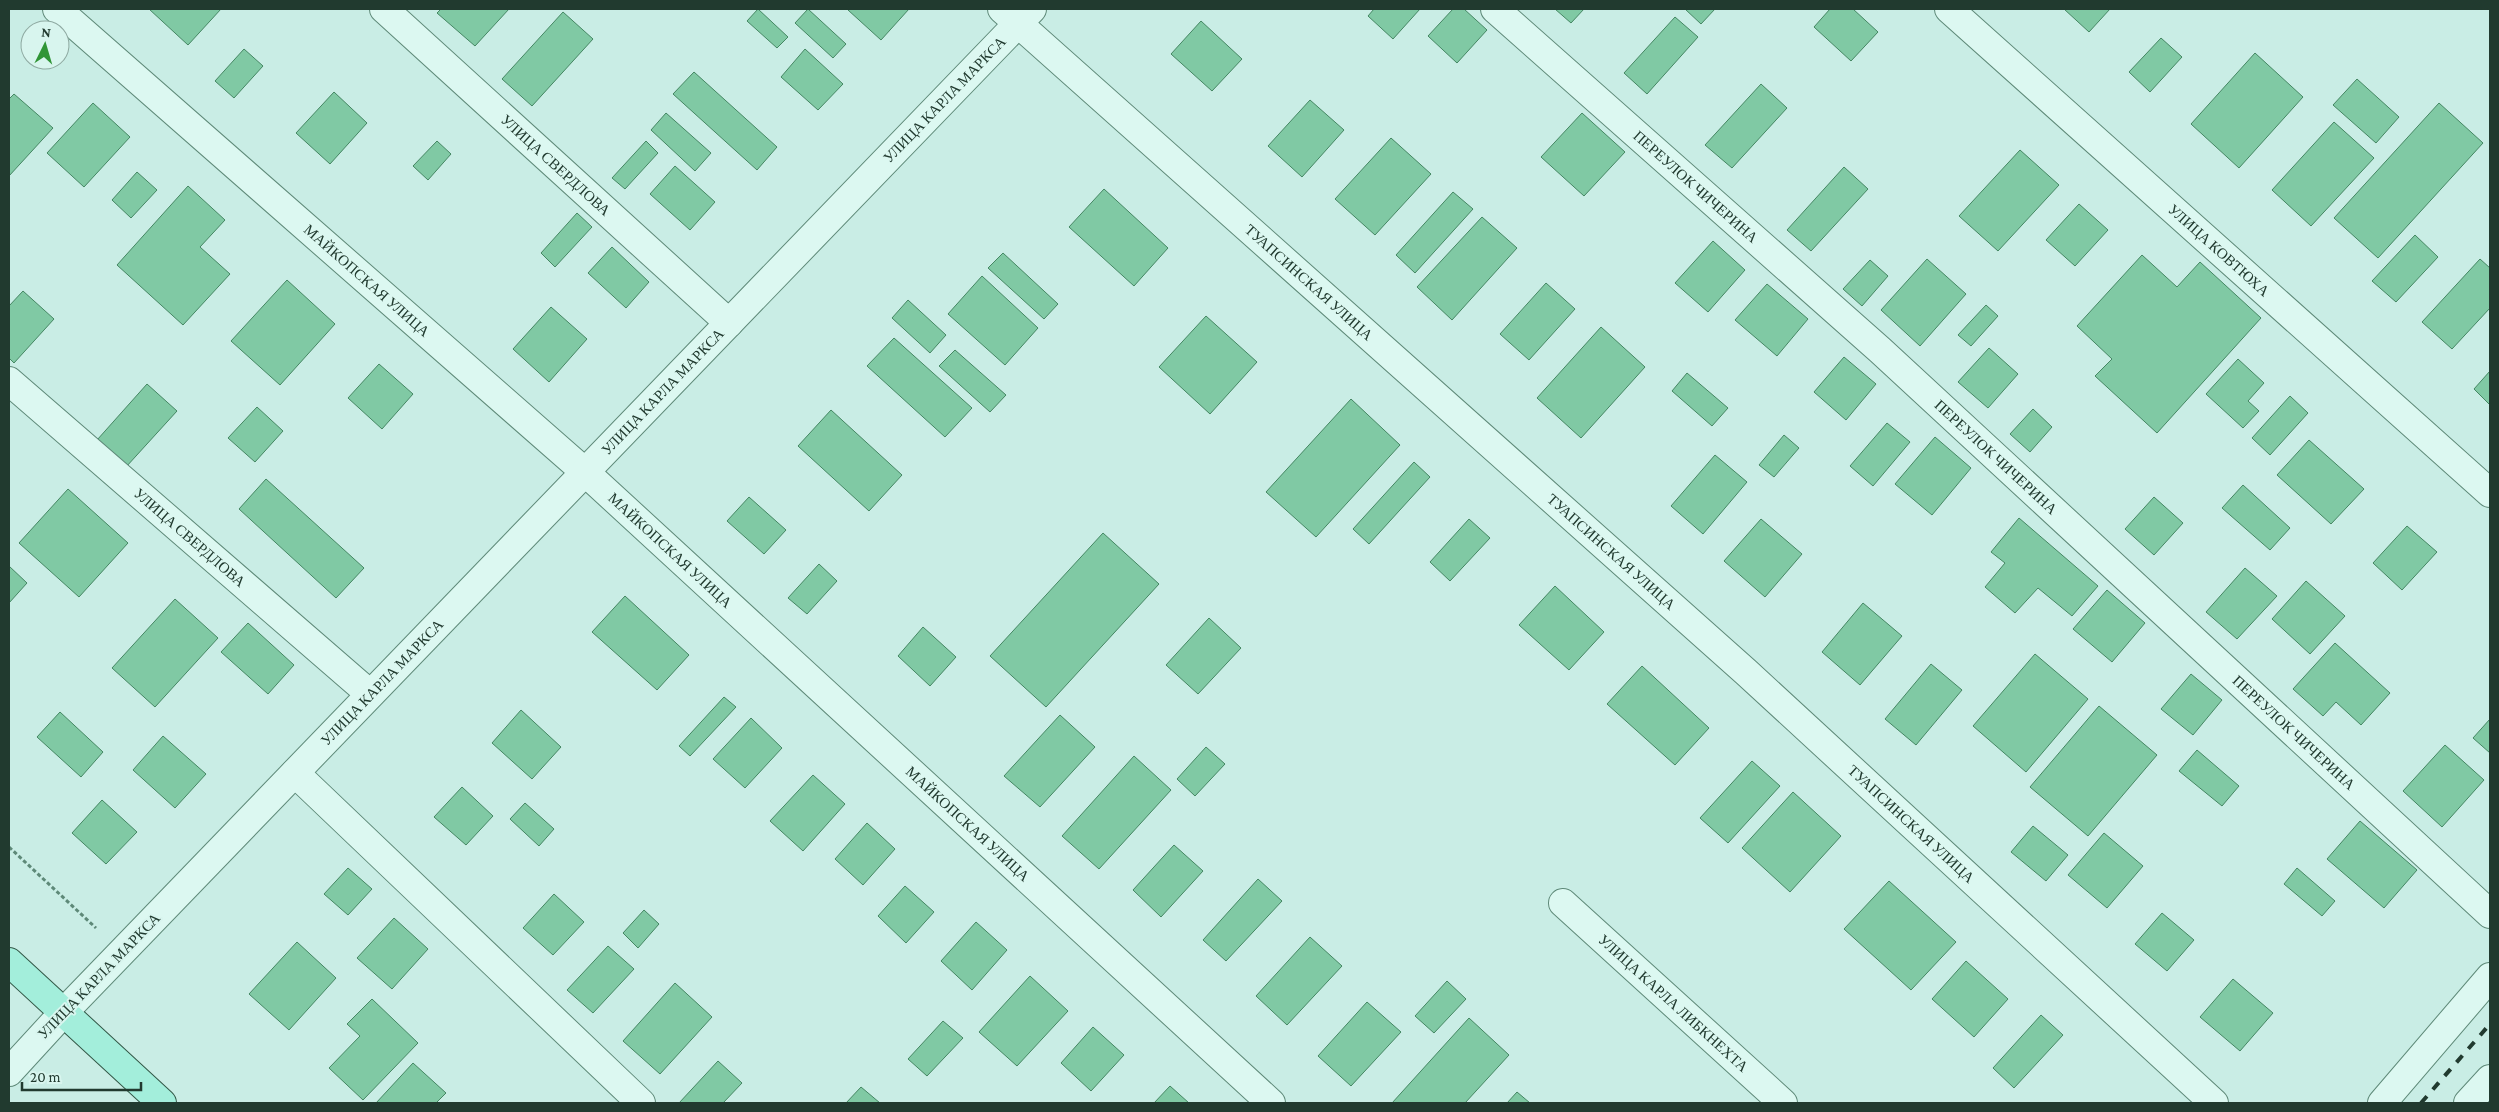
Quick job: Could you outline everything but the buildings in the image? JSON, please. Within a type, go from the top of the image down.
[{"type":"main road","points":[[9,962],[162,1103]]},
{"type":"street","name":"МАЙКОПСКАЯ УЛИЦА","points":[[57,9],[585,472],[1272,1103]]},
{"type":"street","name":"УЛИЦА СВЕРДЛОВА","points":[[384,9],[729,322]]},
{"type":"street","name":"ПЕРЕУЛОК ЧИЧЕРИНА","points":[[1495,9],[1880,350],[2490,914]]},
{"type":"street","name":"УЛИЦА КОВТЮХА","points":[[1948,9],[2490,493]]},
{"type":"street","name":"УЛИЦА КАРЛА МАРКСА","points":[[9,1072],[64,1012],[729,322],[1017,13]]},
{"type":"street","name":"ТУАПСИНСКАЯ УЛИЦА","points":[[1017,13],[1746,672],[2214,1103]]},
{"type":"street","name":"УЛИЦА СВЕРДЛОВА","points":[[9,381],[370,694]]},
{"type":"street","points":[[295,773],[641,1103]]},
{"type":"street","name":"УЛИЦА КАРЛА ЛИБКНЕХТА","points":[[1563,903],[1783,1103]]},
{"type":"street","points":[[2382,1103],[2490,977]]},
{"type":"street","points":[[2468,1103],[2490,1079]]},
{"type":"path","points":[[9,847],[122,952]]},
{"type":"railway","points":[[2421,1103],[2490,1024]]}]
